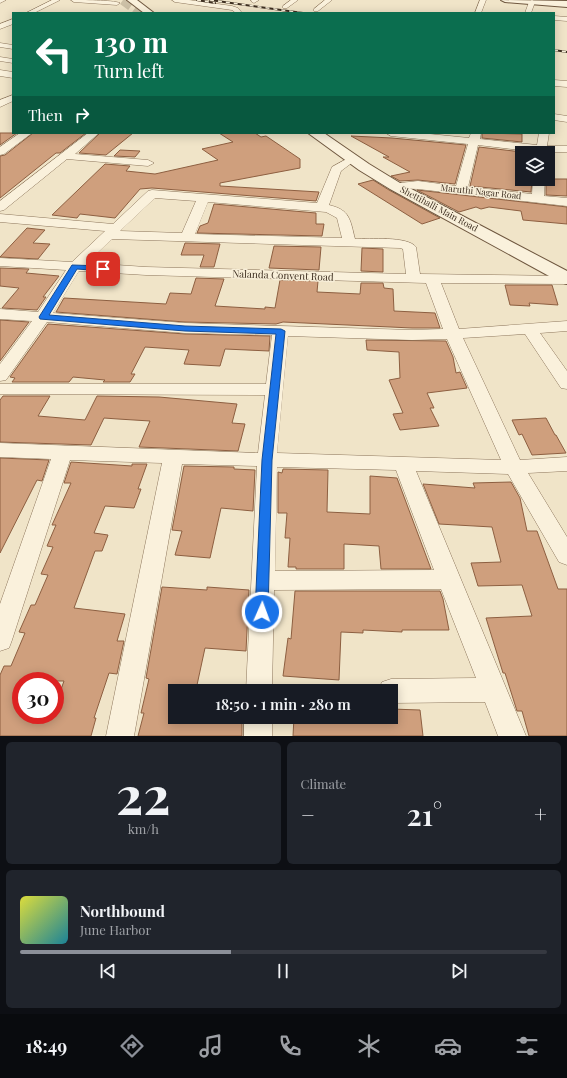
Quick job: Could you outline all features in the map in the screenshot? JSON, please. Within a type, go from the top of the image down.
[{"type":"main road","points":[[131,0],[149,12]]},
{"type":"main road","points":[[505,0],[567,4]]},
{"type":"main road","name":"Shettihalli Main Road","points":[[316,134],[352,159],[395,186],[567,279]]},
{"type":"main road","name":"Shettihalli Main Road","points":[[331,134],[418,185],[567,265]]},
{"type":"street","points":[[31,12],[57,0]]},
{"type":"street","points":[[74,0],[118,5]]},
{"type":"street","points":[[174,0],[233,8],[238,12]]},
{"type":"street","points":[[286,7],[295,0]]},
{"type":"street","points":[[316,10],[329,0]]},
{"type":"street","points":[[478,12],[483,0]]},
{"type":"street","points":[[528,12],[529,1]]},
{"type":"street","points":[[201,10],[211,5]]},
{"type":"street","points":[[555,18],[567,19]]},
{"type":"street","points":[[0,45],[12,47]]},
{"type":"street","points":[[0,59],[12,61]]},
{"type":"street","points":[[0,74],[12,75]]},
{"type":"street","points":[[555,82],[567,84]]},
{"type":"street","points":[[0,104],[12,98]]},
{"type":"street","points":[[555,117],[567,119]]},
{"type":"street","points":[[0,152],[26,134]]},
{"type":"street","points":[[0,207],[93,134]]},
{"type":"street","points":[[408,134],[475,137],[517,146]]},
{"type":"street","points":[[542,146],[544,134]]},
{"type":"street","points":[[461,190],[475,137]]},
{"type":"street","points":[[555,150],[567,149]]},
{"type":"street","points":[[65,156],[148,164]]},
{"type":"street","points":[[322,207],[336,169],[352,159]]},
{"type":"street","name":"Maruthi Nagar Road","points":[[395,186],[418,185],[567,202]]},
{"type":"street","points":[[538,199],[539,186]]},
{"type":"street","points":[[0,376],[43,317],[75,267],[152,194],[322,207],[337,210],[342,214],[349,242]]},
{"type":"street","points":[[187,237],[203,198]]},
{"type":"street","points":[[0,218],[113,232],[187,237],[403,244],[409,247],[414,278]]},
{"type":"street","name":"Nalanda Convent Road","points":[[0,262],[154,271],[432,279],[567,279]]},
{"type":"street","points":[[432,279],[453,334],[514,467],[567,556]]},
{"type":"street","points":[[0,314],[185,328],[412,335],[453,334],[567,326]]},
{"type":"street","points":[[530,329],[567,384]]},
{"type":"street","points":[[259,684],[267,460],[281,331]]},
{"type":"street","points":[[0,389],[275,390]]},
{"type":"street","points":[[0,450],[173,457],[514,467],[567,464]]},
{"type":"street","points":[[0,640],[63,452]]},
{"type":"street","points":[[120,736],[173,457]]},
{"type":"street","points":[[404,464],[512,736]]},
{"type":"street","points":[[263,581],[449,579]]},
{"type":"street","points":[[398,691],[493,690]]},
{"type":"street","points":[[258,724],[258,736]]},
{"type":"building","points":[[0,133],[16,134],[0,145]]},
{"type":"building","points":[[32,134],[85,134],[60,153],[56,153],[0,198],[0,156],[5,155]]},
{"type":"building","points":[[99,134],[132,134],[106,155],[79,153]]},
{"type":"building","points":[[221,134],[256,134],[261,137],[266,136],[300,159],[300,168],[220,183],[220,186],[319,192],[316,201],[152,188],[140,189],[115,218],[80,214],[77,218],[52,215],[105,164],[130,166],[126,171],[155,174],[218,160],[202,149],[233,142]]},
{"type":"building","points":[[482,134],[522,134],[522,142],[482,138]]},
{"type":"building","points":[[351,136],[392,138],[466,145],[455,184],[418,180],[400,181],[391,176],[410,172],[383,157],[389,157]]},
{"type":"building","points":[[479,147],[515,151],[515,186],[531,186],[531,192],[470,186]]},
{"type":"building","points":[[120,150],[140,151],[135,157],[114,156]]},
{"type":"building","points":[[555,179],[567,179],[567,196],[546,195],[546,186],[555,186]]},
{"type":"building","points":[[373,180],[440,218],[422,224],[358,184]]},
{"type":"building","points":[[417,190],[567,207],[567,224],[523,220],[521,211],[489,207],[481,209],[476,207],[459,212]]},
{"type":"building","points":[[214,204],[316,213],[316,224],[324,224],[322,236],[197,233],[200,226],[208,223]]},
{"type":"building","points":[[27,228],[45,230],[33,243],[50,244],[38,259],[0,257]]},
{"type":"building","points":[[185,243],[220,244],[214,267],[200,267],[204,255],[181,255]]},
{"type":"building","points":[[274,246],[321,247],[319,270],[269,268]]},
{"type":"building","points":[[362,248],[383,249],[383,272],[361,271]]},
{"type":"building","points":[[0,268],[29,269],[26,273],[59,276],[43,297],[46,297],[37,310],[2,308],[19,288],[0,286]]},
{"type":"building","points":[[196,278],[224,279],[215,306],[265,309],[265,307],[275,308],[280,280],[318,281],[317,292],[360,294],[361,283],[383,283],[384,288],[393,289],[394,311],[435,313],[440,328],[283,322],[276,324],[185,322],[56,312],[64,298],[166,304],[170,293],[191,294]]},
{"type":"building","points":[[505,285],[552,285],[558,305],[529,303],[530,306],[510,305]]},
{"type":"building","points":[[0,320],[29,322],[0,361]]},
{"type":"building","points":[[48,324],[185,334],[270,336],[269,351],[225,349],[220,366],[184,364],[189,350],[145,347],[131,374],[135,374],[130,382],[103,382],[105,380],[73,377],[69,382],[12,382],[15,378],[10,377]]},
{"type":"building","points":[[366,340],[446,341],[453,357],[456,373],[460,372],[467,388],[427,393],[434,408],[430,408],[439,426],[400,430],[393,414],[403,413],[389,380],[400,378],[399,352],[367,350]]},
{"type":"building","points":[[3,396],[50,396],[38,416],[85,420],[97,396],[159,397],[237,404],[232,423],[245,424],[238,451],[139,447],[150,421],[104,418],[91,445],[0,442],[0,400]]},
{"type":"building","points":[[546,418],[566,453],[532,455],[522,434],[519,435],[512,420]]},
{"type":"building","points":[[0,458],[49,460],[42,481],[37,480],[0,553]]},
{"type":"building","points":[[71,462],[132,466],[132,464],[147,464],[138,489],[141,489],[134,508],[105,506],[94,533],[108,535],[102,551],[95,551],[74,608],[125,614],[117,641],[124,641],[117,674],[109,673],[94,718],[96,718],[91,736],[0,736],[0,675],[4,666],[11,666],[25,633],[19,632],[31,605],[35,605],[48,575],[41,574],[53,547],[47,546],[56,525],[52,525],[71,483],[64,483]]},
{"type":"building","points":[[184,466],[234,467],[234,469],[255,470],[253,511],[221,508],[210,558],[175,555],[182,531],[172,530]]},
{"type":"building","points":[[283,469],[328,470],[327,512],[370,514],[370,476],[397,478],[431,569],[381,569],[379,546],[344,544],[344,569],[296,569],[296,567],[288,567],[290,538],[285,538],[287,513],[278,513],[278,472],[282,473]]},
{"type":"building","points":[[511,482],[520,498],[527,531],[537,531],[558,589],[567,589],[567,736],[529,736],[522,711],[517,711],[505,673],[503,673],[486,618],[532,616],[522,585],[478,586],[471,563],[501,562],[492,527],[439,524],[423,484],[475,488],[473,483]]},
{"type":"building","points":[[162,587],[207,590],[207,587],[249,590],[246,651],[205,648],[197,684],[168,684],[168,724],[242,724],[242,736],[138,736],[144,713],[141,713],[149,679],[146,678]]},
{"type":"building","points":[[295,591],[440,591],[449,630],[402,630],[402,632],[363,630],[363,633],[341,632],[339,680],[283,676],[288,638],[291,639]]},
{"type":"building","points":[[398,709],[420,710],[423,736],[293,736],[294,724],[398,724]]},
{"type":"tunnel","points":[[123,0],[140,12]]},
{"type":"railway","points":[[197,0],[215,3]]},
{"type":"railway","points":[[210,0],[296,12]]},
{"type":"railway","points":[[555,50],[567,52]]},
{"type":"route","points":[[103,269],[75,267],[43,317],[185,328],[281,331],[267,460],[262,612]]}]
